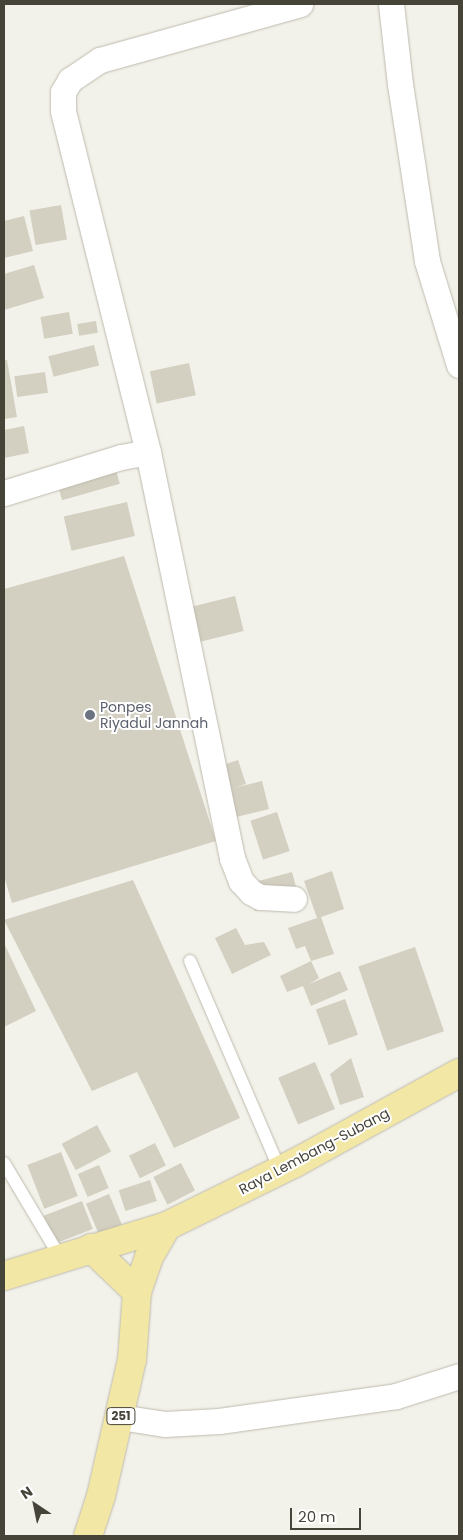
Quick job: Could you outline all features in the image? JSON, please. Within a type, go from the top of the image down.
[{"type":"main road","name":"Raya Lembang-Subang","points":[[4,1276],[60,1257],[167,1226],[280,1170],[459,1073]]},
{"type":"main road","points":[[91,1248],[137,1292],[149,1257],[167,1226]]},
{"type":"main road","name":"251","points":[[88,1536],[120,1417],[136,1338],[137,1292]]},
{"type":"street","points":[[294,898],[260,897],[251,892],[241,881],[232,858],[148,452],[62,111],[63,92],[70,80],[81,70],[100,60],[300,4]]},
{"type":"street","points":[[392,4],[400,84],[427,261],[459,365]]},
{"type":"street","points":[[4,494],[121,457],[148,452]]},
{"type":"street","points":[[120,1417],[165,1424],[219,1421],[396,1396],[459,1376]]},
{"type":"lane","points":[[190,961],[280,1170]]},
{"type":"lane","points":[[4,1163],[60,1257]]},
{"type":"building","points":[[61,205],[67,239],[36,245],[29,211]]},
{"type":"building","points":[[24,216],[33,251],[4,258],[4,221]]},
{"type":"building","points":[[34,265],[44,298],[4,310],[4,274]]},
{"type":"building","points":[[69,312],[73,334],[44,339],[40,317]]},
{"type":"building","points":[[96,321],[98,333],[79,336],[77,324]]},
{"type":"building","points":[[94,345],[99,365],[53,377],[48,356]]},
{"type":"building","points":[[4,360],[7,360],[17,417],[4,419]]},
{"type":"building","points":[[189,363],[196,395],[157,404],[150,371]]},
{"type":"building","points":[[45,372],[48,393],[17,397],[14,376]]},
{"type":"building","points":[[24,426],[29,453],[4,458],[4,430]]},
{"type":"building","points":[[111,453],[120,484],[62,500],[53,470]]},
{"type":"building","points":[[127,502],[135,536],[72,551],[64,517]]},
{"type":"building","name":"Ponpes Riyadul Jannah","points":[[124,556],[216,841],[12,903],[4,876],[4,589]]},
{"type":"building","points":[[235,596],[244,631],[195,643],[186,608]]},
{"type":"building","points":[[238,760],[246,784],[234,788],[262,781],[269,809],[232,818],[220,766]]},
{"type":"building","points":[[277,812],[290,851],[263,860],[250,821]]},
{"type":"building","points":[[332,871],[344,909],[321,917],[334,954],[311,961],[305,946],[296,949],[288,928],[317,918],[304,881]]},
{"type":"building","points":[[292,872],[299,899],[255,911],[248,884]]},
{"type":"building","points":[[133,880],[240,1118],[174,1148],[137,1072],[92,1091],[4,920]]},
{"type":"building","points":[[236,928],[245,945],[264,942],[271,955],[232,974],[215,938]]},
{"type":"building","points":[[4,943],[36,1011],[4,1027]]},
{"type":"building","points":[[415,947],[444,1031],[387,1051],[358,967]]},
{"type":"building","points":[[311,961],[319,978],[309,984],[340,971],[348,990],[311,1006],[303,986],[287,992],[280,976]]},
{"type":"building","points":[[345,999],[358,1035],[329,1045],[316,1010]]},
{"type":"building","points":[[351,1058],[364,1097],[340,1105],[330,1074]]},
{"type":"building","points":[[315,1062],[335,1109],[298,1125],[278,1078]]},
{"type":"building","points":[[97,1125],[111,1151],[76,1170],[62,1144]]},
{"type":"building","points":[[155,1143],[166,1165],[140,1178],[129,1156]]},
{"type":"building","points":[[61,1152],[78,1196],[44,1209],[27,1165]]},
{"type":"building","points":[[181,1163],[195,1191],[167,1205],[153,1177]]},
{"type":"building","points":[[99,1165],[109,1188],[88,1197],[78,1174]]},
{"type":"building","points":[[150,1180],[157,1201],[125,1211],[119,1190]]},
{"type":"building","points":[[109,1194],[122,1224],[99,1234],[86,1204]]},
{"type":"building","points":[[82,1201],[93,1229],[54,1244],[44,1216]]},
{"type":"place","name":"Ponpes Riyadul Jannah","points":[[90,715]]}]
